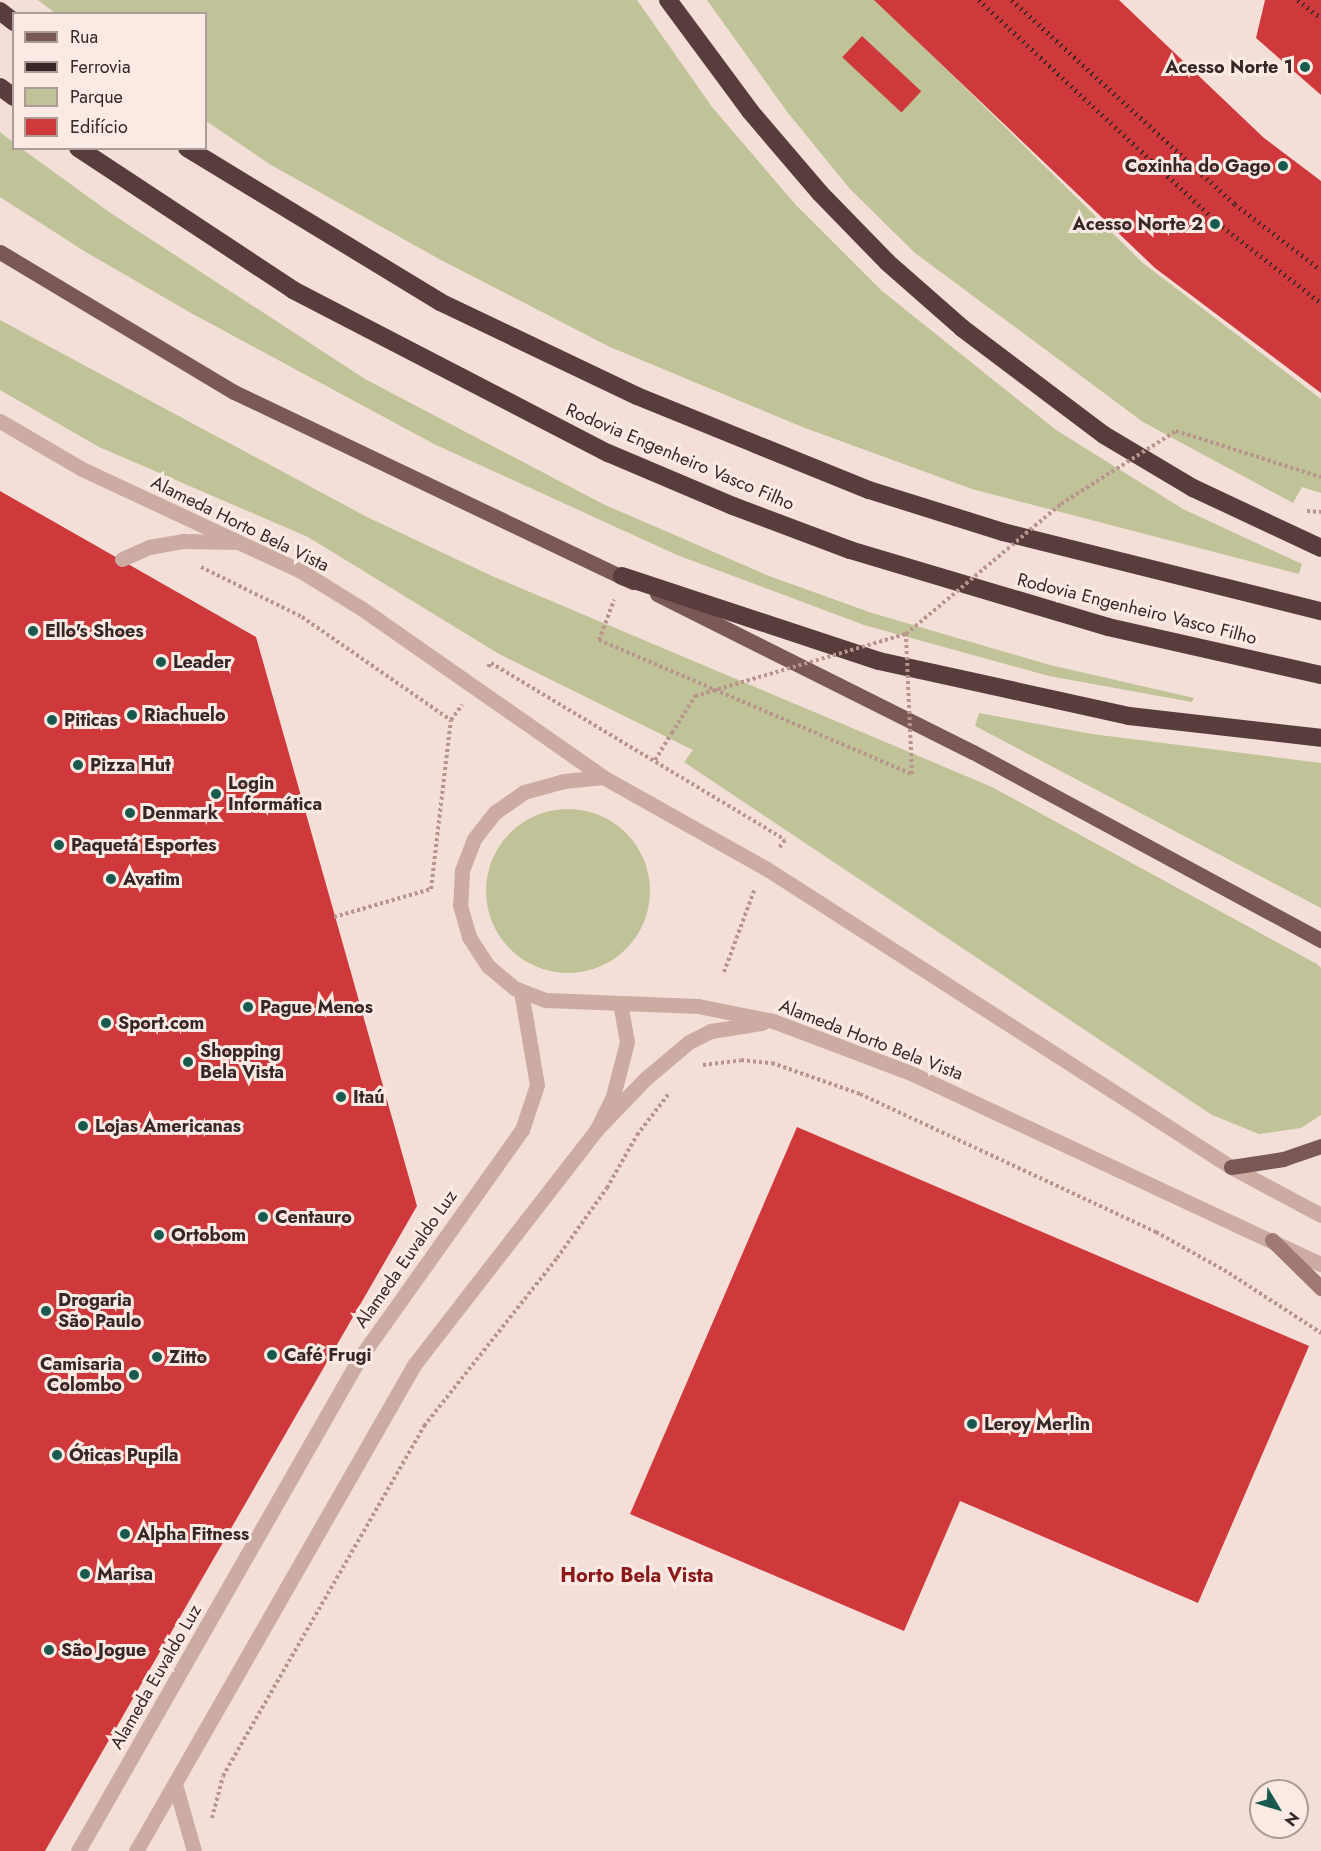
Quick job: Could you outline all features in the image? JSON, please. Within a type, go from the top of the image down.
[{"type":"highway","points":[[668,0],[750,111],[820,193],[887,262],[962,328],[1104,435],[1193,488],[1321,548]]},
{"type":"highway","points":[[0,11],[12,20]]},
{"type":"highway","name":"Rodovia Engenheiro Vasco Filho","points":[[81,150],[293,290],[539,419],[712,497],[850,550],[991,593],[1108,627],[1321,675]]},
{"type":"highway","points":[[190,150],[440,302],[638,396],[755,444],[869,490],[1003,532],[1128,567],[1321,611]]},
{"type":"highway","points":[[622,576],[879,661],[1129,716],[1321,738]]},
{"type":"main road","points":[[0,252],[234,392],[622,576],[973,752],[1321,940]]},
{"type":"main road","points":[[1231,1167],[1284,1159],[1321,1146]]},
{"type":"main road","points":[[1272,1240],[1321,1288]]},
{"type":"street","name":"Alameda Horto Bela Vista","points":[[0,421],[82,469],[301,571],[361,608],[603,777],[767,869],[1231,1167],[1321,1215]]},
{"type":"street","points":[[122,559],[149,547],[182,541],[242,542]]},
{"type":"street","name":"Alameda Horto Bela Vista","points":[[603,777],[564,781],[524,792],[495,812],[470,849],[462,871],[460,905],[469,937],[488,966],[521,991],[546,1000],[698,1006],[773,1021],[914,1074],[1321,1264]]},
{"type":"street","name":"Alameda Euvaldo Luz","points":[[78,1851],[359,1359],[522,1130],[537,1085],[521,991]]},
{"type":"street","points":[[597,1129],[614,1096],[627,1042],[620,1004]]},
{"type":"street","points":[[136,1851],[414,1365],[597,1129],[645,1079],[689,1042],[711,1031],[773,1021]]},
{"type":"street","points":[[175,1784],[194,1851]]},
{"type":"path","points":[[655,760],[694,696],[906,634],[1061,504],[1176,431],[1321,477]]},
{"type":"path","points":[[1151,435],[1169,448]]},
{"type":"path","points":[[1301,510],[1321,512]]},
{"type":"path","points":[[191,562],[302,617],[451,720],[431,889],[334,917]]},
{"type":"path","points":[[622,576],[599,640],[912,774],[906,634]]},
{"type":"path","points":[[475,687],[491,663],[785,840],[750,896],[724,972]]},
{"type":"path","points":[[695,1069],[709,1063],[741,1060],[772,1063],[860,1094],[1156,1232],[1229,1273],[1321,1333]]},
{"type":"path","points":[[211,1827],[213,1803],[223,1776],[424,1426],[557,1258],[607,1188],[637,1135],[673,1089]]},
{"type":"green space","points":[[38,0],[637,0],[712,107],[795,204],[882,291],[1056,430],[1183,509],[1302,564],[1299,574],[972,489],[805,428],[610,347],[441,260],[271,165],[207,122],[207,12],[54,12]]},
{"type":"green space","points":[[707,0],[876,0],[1143,263],[1321,399],[1321,493],[1302,487],[1293,503],[1143,422],[915,253],[850,189],[788,113]]},
{"type":"green space","points":[[0,132],[12,141],[12,150],[23,150],[112,214],[365,379],[603,504],[769,576],[872,613],[1050,665],[1194,698],[1192,702],[1049,676],[864,625],[677,555],[434,444],[191,313],[84,251],[0,197]]},
{"type":"green space","points":[[0,320],[367,517],[492,576],[992,787],[1317,964],[1321,968],[1321,1115],[1301,1128],[1259,1134],[1212,1115],[684,762],[693,750],[499,654],[308,537],[99,447],[0,390]]},
{"type":"green space","points":[[979,713],[1092,734],[1321,763],[1321,908],[975,726]]},
{"type":"green space","points":[[568,809],[584,810],[599,815],[626,833],[644,860],[649,875],[649,907],[644,922],[626,949],[599,967],[584,972],[568,973],[552,972],[537,967],[510,949],[492,922],[487,907],[486,891],[487,875],[492,860],[510,833],[537,815],[552,810]]},
{"type":"building","name":"Acesso Norte 2","points":[[874,0],[1119,0],[1264,138],[1321,181],[1321,393],[1155,268]]},
{"type":"building","name":"Acesso Norte 1","points":[[1265,0],[1321,0],[1321,95],[1256,38]]},
{"type":"building","points":[[862,36],[921,91],[901,112],[842,57]]},
{"type":"building","name":"Shopping Bela Vista","points":[[0,491],[256,637],[417,1206],[45,1851],[0,1851]]},
{"type":"building","name":"Leroy Merlin","points":[[797,1127],[1309,1346],[1198,1603],[960,1501],[904,1631],[630,1514]]},
{"type":"railway","points":[[979,0],[1218,223],[1321,303]]},
{"type":"railway","points":[[1012,0],[1235,204],[1321,270]]},
{"type":"railway","points":[[1298,0],[1321,18]]},
{"type":"place","name":"Acesso Norte 1","points":[[1305,67]]},
{"type":"place","name":"Coxinha do Gago","points":[[1283,166]]},
{"type":"place","name":"Acesso Norte 2","points":[[1215,224]]},
{"type":"place","name":"Ello's Shoes","points":[[33,631]]},
{"type":"place","name":"Leader","points":[[161,662]]},
{"type":"place","name":"Riachuelo","points":[[132,715]]},
{"type":"place","name":"Piticas","points":[[52,720]]},
{"type":"place","name":"Pizza Hut","points":[[78,765]]},
{"type":"place","name":"Login Informática","points":[[216,794]]},
{"type":"place","name":"Denmark","points":[[130,813]]},
{"type":"place","name":"Paquetá Esportes","points":[[59,845]]},
{"type":"place","name":"Avatim","points":[[111,879]]},
{"type":"place","name":"Pague Menos","points":[[248,1007]]},
{"type":"place","name":"Sport.com","points":[[106,1023]]},
{"type":"place","name":"Shopping Bela Vista","points":[[188,1062]]},
{"type":"place","name":"Itaú","points":[[341,1097]]},
{"type":"place","name":"Lojas Americanas","points":[[83,1126]]},
{"type":"place","name":"Centauro","points":[[263,1217]]},
{"type":"place","name":"Ortobom","points":[[159,1235]]},
{"type":"place","name":"Drogaria São Paulo","points":[[46,1311]]},
{"type":"place","name":"Café Frugi","points":[[272,1355]]},
{"type":"place","name":"Zitto","points":[[157,1357]]},
{"type":"place","name":"Camisaria Colombo","points":[[134,1375]]},
{"type":"place","name":"Leroy Merlin","points":[[972,1424]]},
{"type":"place","name":"Óticas Pupila","points":[[57,1455]]},
{"type":"place","name":"Alpha Fitness","points":[[125,1534]]},
{"type":"place","name":"Marisa","points":[[85,1574]]},
{"type":"place","name":"São Jogue","points":[[49,1650]]},
{"type":"district","name":"Horto Bela Vista","points":[[637,1575]]}]
